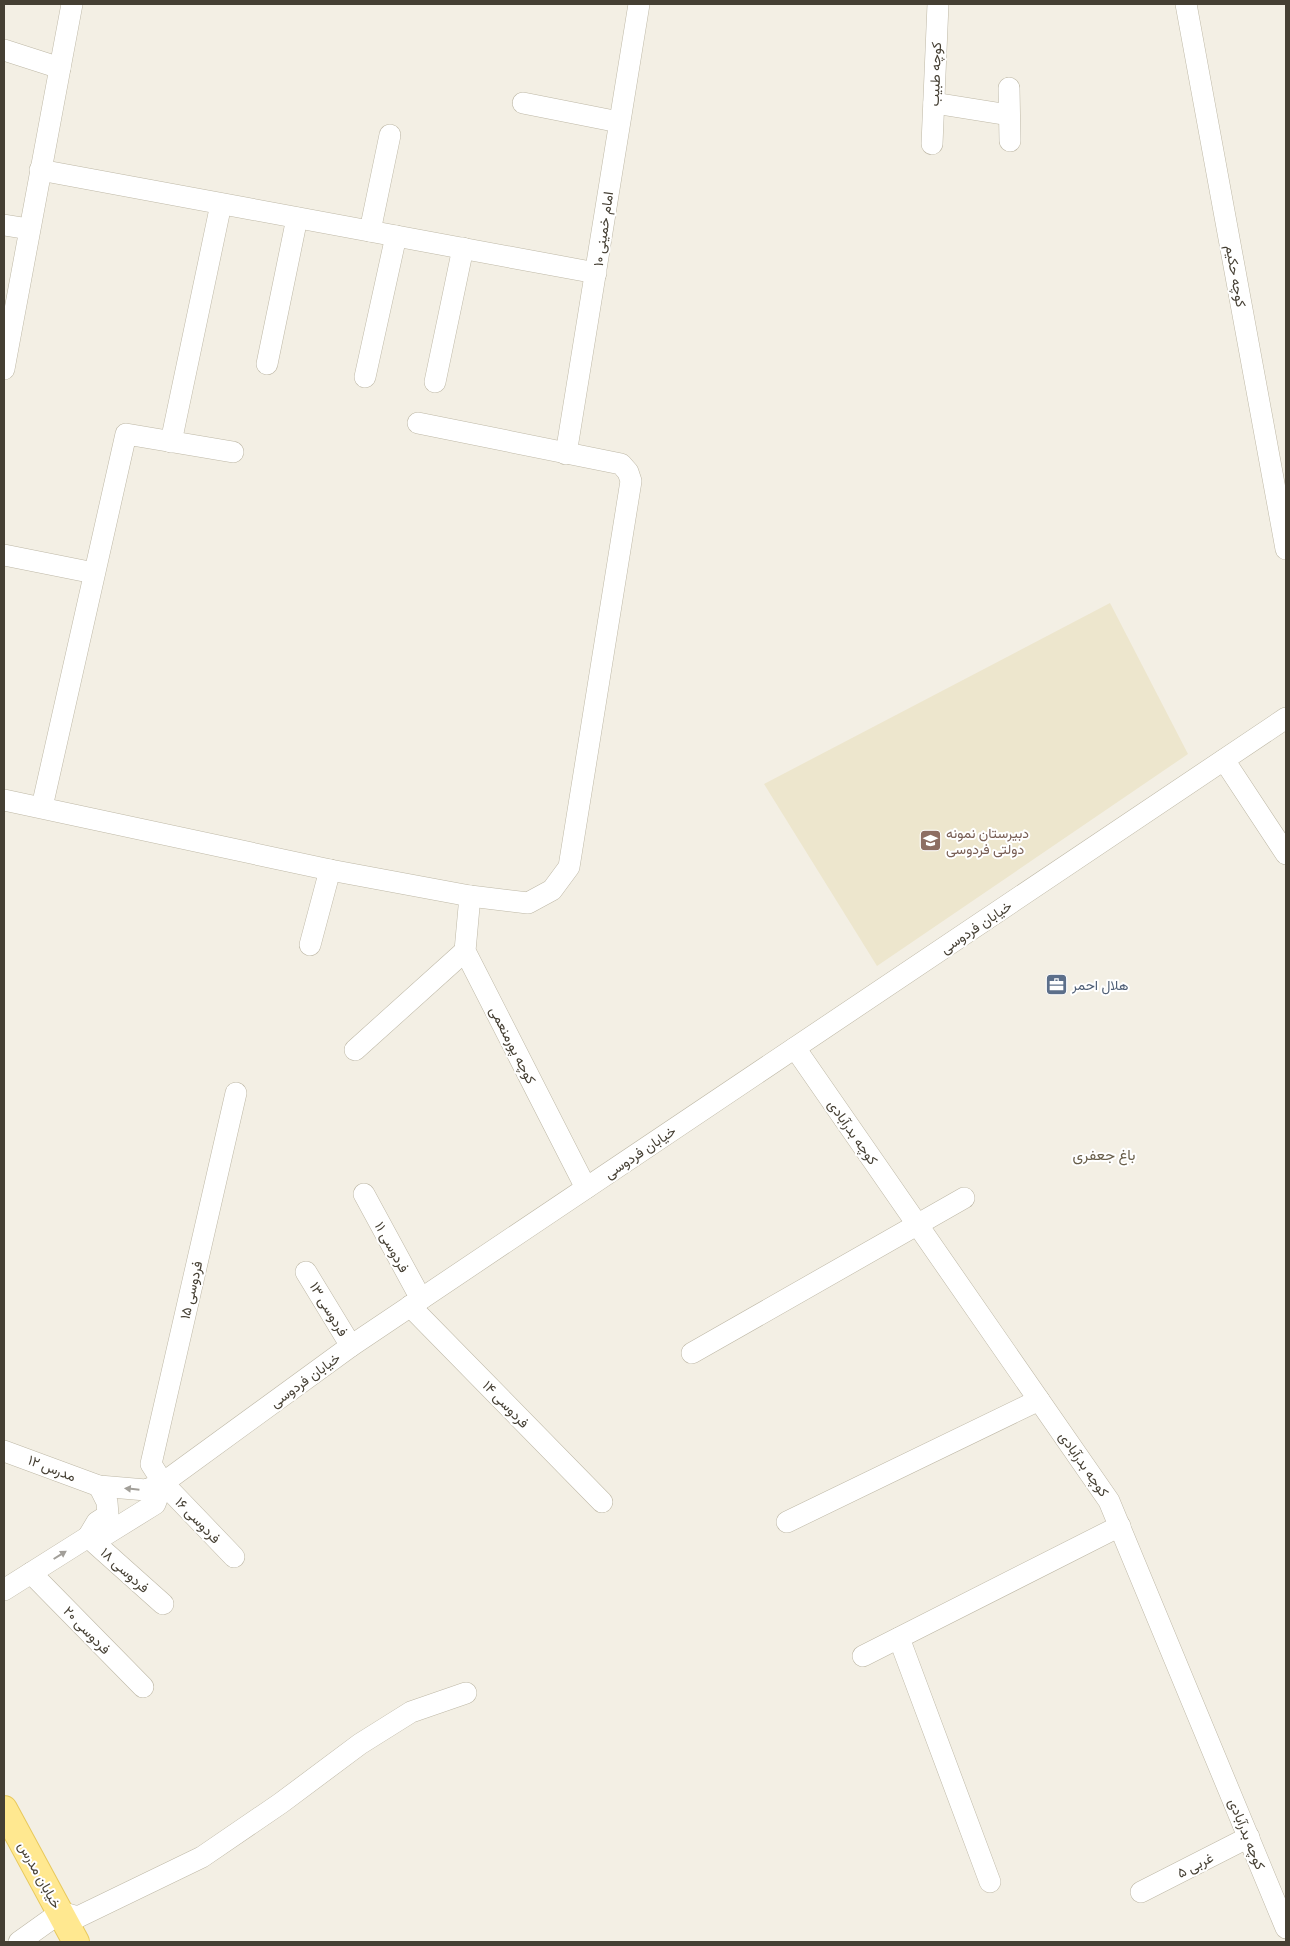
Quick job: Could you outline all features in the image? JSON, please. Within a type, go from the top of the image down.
[{"type":"main road","name":"خیابان مدرس","points":[[4,1809],[76,1942]]},
{"type":"street","points":[[4,369],[11,283],[29,229],[72,4]]},
{"type":"street","name":"امام خمینی ۱۰","points":[[566,454],[639,4]]},
{"type":"street","name":"کوچه طبیب","points":[[932,144],[938,4]]},
{"type":"street","name":"کوچه حکیم","points":[[1186,4],[1286,549]]},
{"type":"street","points":[[4,50],[60,68]]},
{"type":"street","points":[[1009,88],[1010,141]]},
{"type":"street","points":[[934,103],[1009,115]]},
{"type":"street","points":[[523,104],[619,122]]},
{"type":"street","points":[[370,231],[390,135]]},
{"type":"street","points":[[40,170],[596,273]]},
{"type":"street","points":[[171,442],[221,204]]},
{"type":"street","points":[[267,364],[297,218]]},
{"type":"street","points":[[4,225],[29,229]]},
{"type":"street","points":[[365,377],[396,236]]},
{"type":"street","points":[[435,382],[463,248]]},
{"type":"street","points":[[4,800],[330,870],[470,896],[528,903],[552,890],[569,867],[631,481],[628,472],[621,464],[418,423]]},
{"type":"street","points":[[42,808],[126,434],[233,452]]},
{"type":"street","points":[[4,555],[94,573]]},
{"type":"street","name":"خیابان فردوسی","points":[[4,1590],[88,1537],[105,1535],[155,1504],[163,1483],[352,1346],[1286,718]]},
{"type":"street","points":[[1224,760],[1286,854]]},
{"type":"street","points":[[310,945],[330,870]]},
{"type":"street","points":[[355,1050],[465,951],[470,896]]},
{"type":"street","name":"کوچه پورمنعمی","points":[[465,951],[586,1188]]},
{"type":"street","name":"کوچه بدرآبادی","points":[[794,1048],[1109,1501],[1286,1928]]},
{"type":"street","name":"فردوسی ۱۵","points":[[163,1483],[151,1464],[236,1093]]},
{"type":"street","name":"فردوسی ۱۱","points":[[364,1194],[415,1303]]},
{"type":"street","points":[[692,1353],[964,1198]]},
{"type":"street","name":"فردوسی ۱۳","points":[[306,1272],[352,1346]]},
{"type":"street","name":"فردوسی ۱۴","points":[[415,1303],[602,1502]]},
{"type":"street","points":[[787,1522],[1039,1400]]},
{"type":"street","name":"مدرس ۱۲","points":[[4,1451],[100,1486],[146,1490],[163,1483]]},
{"type":"street","name":"فردوسی ۱۶","points":[[163,1483],[234,1557]]},
{"type":"street","points":[[88,1537],[97,1522],[108,1515],[107,1502],[100,1486]]},
{"type":"street","points":[[863,1656],[1120,1526]]},
{"type":"street","name":"فردوسی ۱۸","points":[[88,1537],[163,1604]]},
{"type":"street","name":"فردوسی ۲۰","points":[[31,1573],[143,1687]]},
{"type":"street","points":[[899,1638],[990,1882]]},
{"type":"street","points":[[19,1942],[61,1912],[78,1916],[202,1857],[281,1803],[360,1744],[411,1712],[466,1693]]},
{"type":"street","name":"۵ غربی","points":[[1141,1892],[1249,1837]]},
{"type":"shaded area","name":"دبیرستان نمونه دولتی فردوسی","points":[[1110,603],[1188,754],[877,966],[764,784]]},
{"type":"place","name":"دبیرستان نمونه دولتی فردوسی","points":[[930,841]]},
{"type":"place","name":"هلال احمر","points":[[1056,985]]},
{"type":"district","name":"باغ جعفری","points":[[1104,1155]]}]
